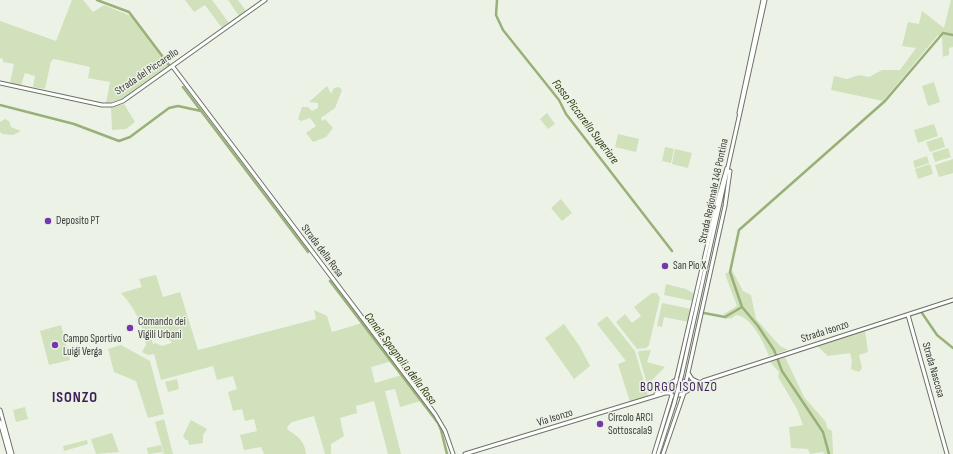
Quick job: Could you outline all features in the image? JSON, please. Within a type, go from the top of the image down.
[{"type":"main road","name":"Strada del Piccarello","points":[[0,83],[111,105],[124,100],[173,67],[265,0]]},
{"type":"main road","name":"Strada Regionale 148 Pontina","points":[[658,454],[682,374],[764,0]]},
{"type":"main road","name":"Strada della Rosa","points":[[173,67],[435,414],[446,434],[451,454]]},
{"type":"main road","points":[[662,393],[672,387],[676,381],[718,199],[732,151]]},
{"type":"main road","points":[[663,454],[686,382],[725,206],[732,151]]},
{"type":"main road","name":"Strada Isonzo","points":[[703,382],[780,355],[953,300]]},
{"type":"main road","name":"Strada Nascosa","points":[[908,315],[947,454]]},
{"type":"main road","points":[[688,372],[692,379],[698,382]]},
{"type":"main road","points":[[662,393],[677,376]]},
{"type":"main road","points":[[676,381],[680,379],[690,384],[703,382]]},
{"type":"main road","points":[[662,393],[671,394],[675,397],[703,382]]},
{"type":"main road","points":[[654,454],[670,402],[672,387]]},
{"type":"main road","points":[[679,403],[689,389]]},
{"type":"main road","points":[[662,393],[668,395],[670,402]]},
{"type":"main road","name":"Via Isonzo","points":[[465,454],[650,398],[662,393]]},
{"type":"main road","points":[[0,410],[10,454]]},
{"type":"main road","points":[[0,422],[10,454]]},
{"type":"green space","points":[[72,0],[83,0],[93,12],[104,5],[131,16],[169,66],[131,94],[114,102],[106,103],[110,82],[88,78],[90,67],[54,59],[51,61],[45,89],[33,87],[35,76],[25,73],[21,85],[10,83],[14,64],[3,62],[3,59],[0,58],[0,21],[56,41]]},
{"type":"green space","points":[[185,0],[212,0],[229,23],[222,28],[205,5],[194,12]]},
{"type":"green space","points":[[228,0],[238,0],[246,11],[239,16]]},
{"type":"green space","points":[[951,0],[953,0],[953,47],[949,48],[949,55],[943,57],[942,37],[938,35],[883,101],[831,90],[834,76],[847,79],[859,75],[869,77],[882,70],[900,70],[916,48],[902,46],[908,22],[919,24],[922,11],[944,28]]},
{"type":"green space","points":[[934,82],[940,102],[928,106],[922,86]]},
{"type":"green space","points":[[327,86],[331,94],[334,88],[339,87],[342,90],[335,108],[321,118],[322,121],[325,119],[333,128],[326,137],[313,142],[306,133],[316,126],[310,118],[301,121],[298,119],[302,107],[308,107],[312,111],[318,108],[318,103],[309,102]]},
{"type":"green space","points":[[124,104],[135,122],[126,129],[112,130],[111,107]]},
{"type":"green space","points":[[547,113],[555,124],[548,129],[540,119]]},
{"type":"green space","points":[[5,119],[9,121],[11,127],[21,131],[13,135],[2,134],[0,132],[0,122]]},
{"type":"green space","points":[[934,124],[938,136],[918,143],[914,130]]},
{"type":"green space","points":[[618,134],[639,139],[636,152],[615,147]]},
{"type":"green space","points":[[942,137],[945,147],[930,152],[926,142]]},
{"type":"green space","points":[[665,147],[674,149],[671,163],[662,161]]},
{"type":"green space","points":[[948,148],[951,157],[935,162],[932,153]]},
{"type":"green space","points":[[675,149],[692,153],[688,168],[672,164]]},
{"type":"green space","points":[[927,156],[929,163],[915,168],[913,161]]},
{"type":"green space","points":[[953,159],[953,173],[939,177],[935,165]]},
{"type":"green space","points":[[930,164],[933,174],[918,179],[915,169]]},
{"type":"green space","points":[[561,199],[572,213],[562,221],[551,208]]},
{"type":"green space","points":[[732,270],[743,291],[751,295],[756,319],[780,346],[788,350],[769,356],[764,344],[747,320],[736,315],[732,318],[725,319],[724,314],[737,306],[725,274]]},
{"type":"green space","points":[[156,275],[163,297],[180,292],[198,350],[316,319],[314,310],[327,316],[332,332],[362,323],[392,361],[371,367],[375,383],[402,375],[421,401],[400,407],[395,389],[385,391],[401,454],[388,454],[374,401],[356,406],[357,413],[340,418],[344,436],[331,444],[331,454],[325,454],[314,416],[292,422],[287,427],[288,430],[298,437],[303,443],[306,454],[264,454],[261,447],[244,450],[240,435],[257,431],[254,419],[245,421],[242,409],[233,411],[228,392],[237,389],[233,376],[217,380],[213,366],[161,380],[154,354],[148,355],[142,352],[146,345],[143,330],[131,305],[121,293],[142,287],[139,279]],"holes":[[[155,331],[172,342],[162,346],[156,343],[153,344],[151,338]]]},
{"type":"green space","points":[[666,284],[686,289],[695,294],[693,301],[664,295]]},
{"type":"green space","points":[[652,293],[657,293],[660,298],[649,345],[646,348],[637,349],[616,322],[625,314],[632,323],[641,316],[634,307]]},
{"type":"green space","points":[[662,303],[691,309],[689,322],[664,317],[662,327],[657,326]]},
{"type":"green space","points":[[607,316],[635,351],[648,396],[630,402],[618,364],[626,361],[597,324]]},
{"type":"green space","points":[[564,324],[580,347],[590,366],[574,379],[545,338]]},
{"type":"green space","name":"Campo Sportivo Luigi Verga","points":[[61,325],[70,360],[49,365],[40,331]]},
{"type":"green space","points":[[865,331],[868,352],[859,355],[862,368],[859,372],[851,369],[852,361],[850,353],[828,356],[817,346]]},
{"type":"green space","points":[[121,345],[150,361],[164,414],[148,418],[136,381],[114,372],[108,349]]},
{"type":"green space","points":[[651,350],[647,362],[665,367],[653,379],[648,387],[638,353],[639,351]]},
{"type":"green space","points":[[785,357],[804,397],[826,422],[827,428],[832,431],[833,454],[824,454],[823,452],[810,454],[808,449],[791,448],[789,427],[803,425],[797,409],[778,377],[779,372],[770,362]]},
{"type":"green space","points":[[177,379],[179,389],[168,392],[165,382]]},
{"type":"green space","points":[[25,407],[28,419],[16,422],[13,410]]},
{"type":"green space","points":[[164,419],[173,454],[161,454],[164,453],[155,422]]},
{"type":"green space","points":[[191,420],[207,429],[203,435],[203,443],[189,445],[188,440],[186,440],[183,436]]},
{"type":"green space","points":[[112,433],[119,452],[96,454],[91,439]]},
{"type":"green space","points":[[87,440],[88,444],[64,451],[63,446]]},
{"type":"green space","points":[[161,445],[163,452],[148,454],[147,448]]},
{"type":"waterway","name":"Canale Spagnoli o della Rosa","points":[[97,0],[129,12],[169,65]]},
{"type":"waterway","name":"Fosso Piccarello Superiore","points":[[497,0],[496,15],[503,30],[559,100],[566,114],[672,251]]},
{"type":"waterway","points":[[829,454],[823,432],[782,371],[774,350],[758,326],[742,307],[730,272],[739,230],[885,101],[943,33],[953,35]]},
{"type":"waterway","name":"Canale Spagnoli o della Rosa","points":[[183,87],[308,252]]},
{"type":"waterway","points":[[0,105],[74,124],[119,141],[130,137],[169,108],[178,106],[201,111]]},
{"type":"waterway","name":"Canale Spagnoli o della Rosa","points":[[330,281],[438,423],[447,454]]},
{"type":"waterway","name":"Fosso Piccarello Superiore","points":[[704,313],[725,317],[742,307]]},
{"type":"waterway","points":[[922,313],[937,335],[953,348]]},
{"type":"place","name":"Deposito PT","points":[[48,221]]},
{"type":"place","name":"San Pio X","points":[[665,266]]},
{"type":"place","name":"Comando dei Vigili Urbani","points":[[130,328]]},
{"type":"place","name":"Campo Sportivo Luigi Verga","points":[[55,345]]},
{"type":"place","name":"Circolo ARCI Sottoscala9","points":[[600,424]]},
{"type":"district","name":"BORGO ISONZO","points":[[679,388]]},
{"type":"district","name":"ISONZO","points":[[75,398]]}]
